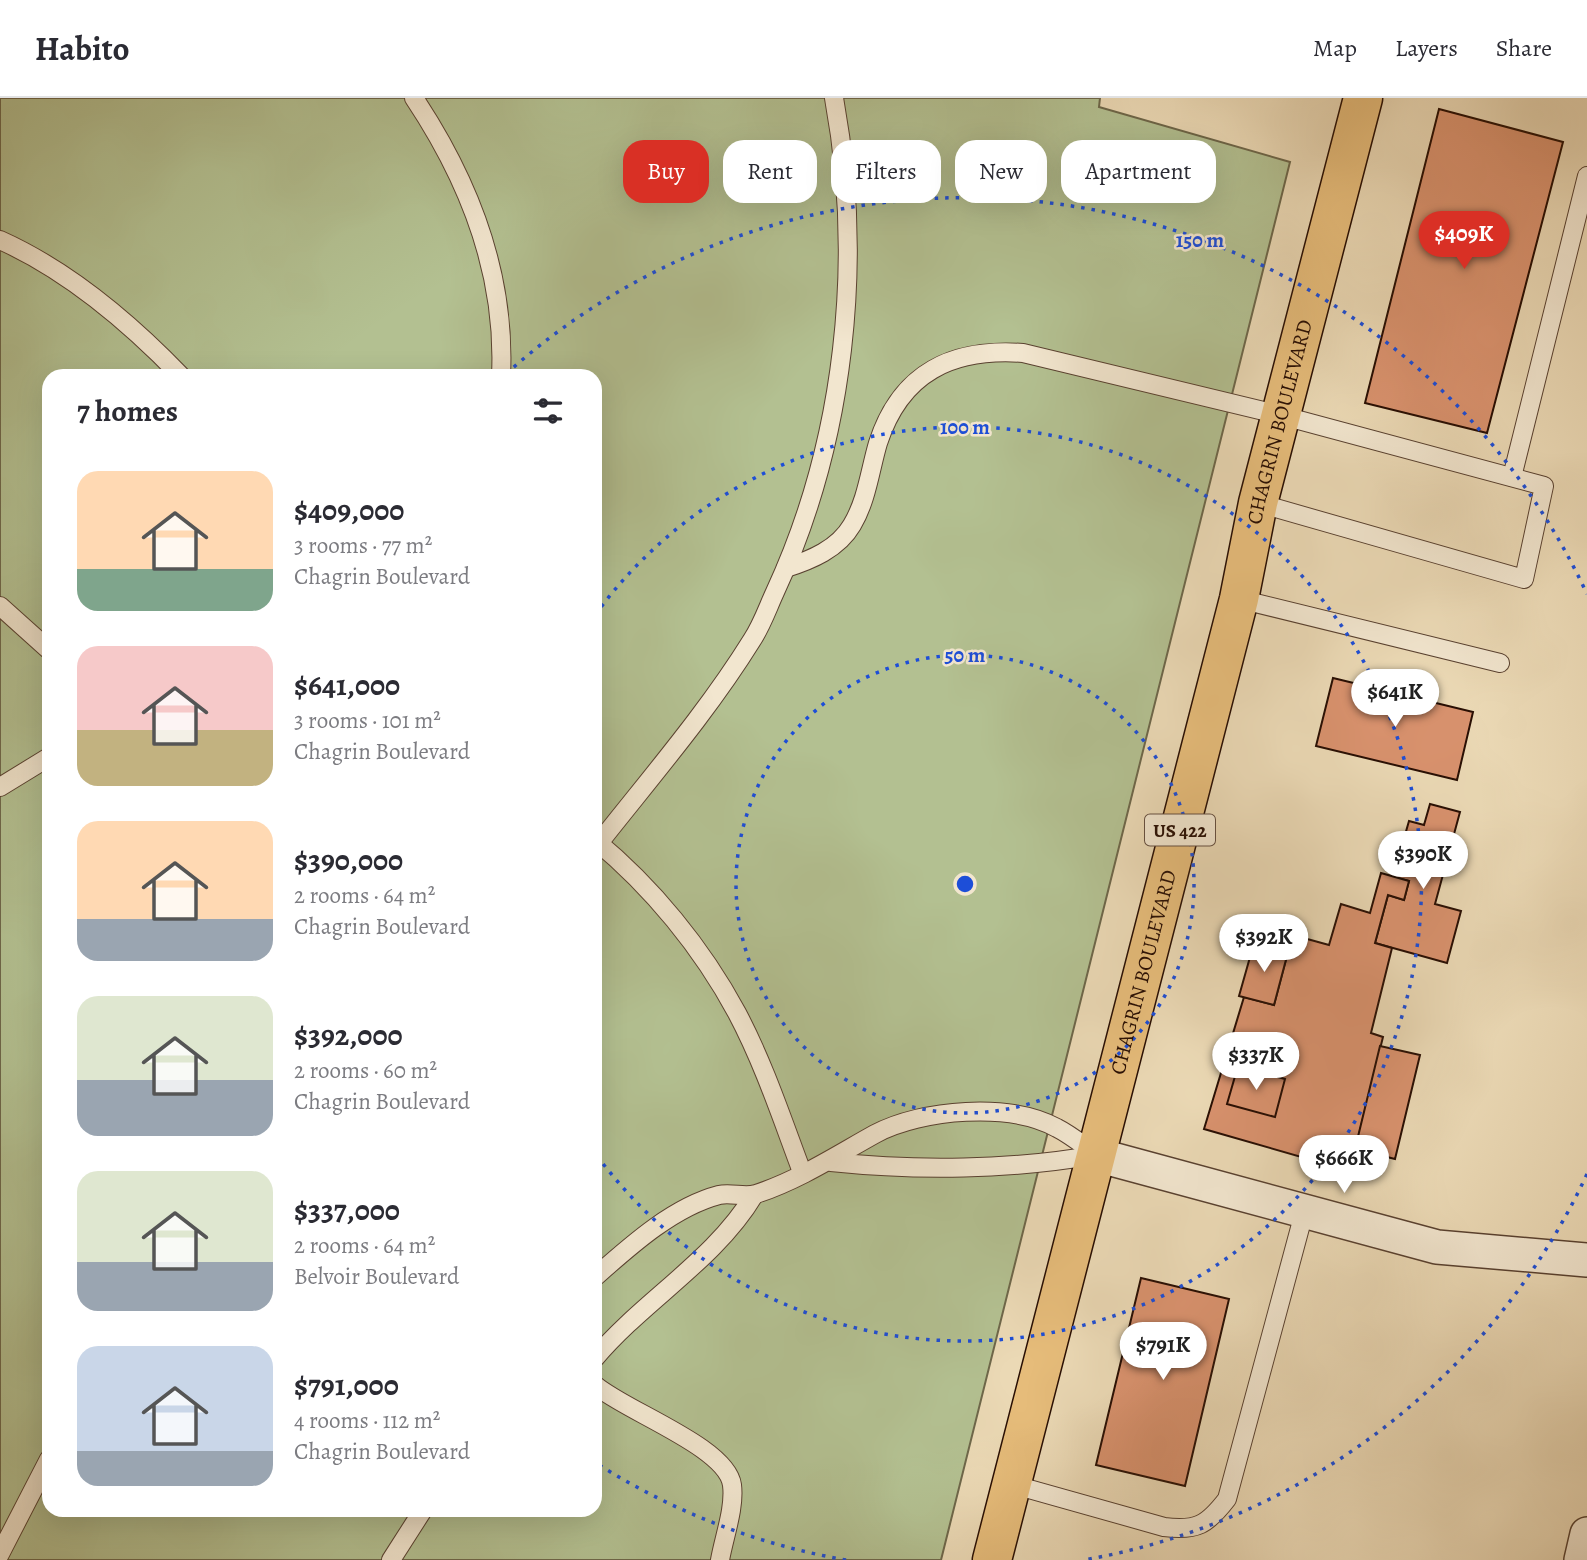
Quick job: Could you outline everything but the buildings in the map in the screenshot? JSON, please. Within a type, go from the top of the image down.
[{"type":"main road","name":"CHAGRIN BOULEVARD","points":[[992,1560],[1239,599],[1258,503],[1363,98]]},
{"type":"street","points":[[1097,1155],[1437,1247],[1587,1260]]},
{"type":"street","points":[[1581,1560],[1587,1534]]},
{"type":"lane","points":[[414,98],[459,176],[486,246],[502,314],[501,369]]},
{"type":"lane","points":[[602,835],[753,639],[786,568],[811,500],[844,335],[847,194],[834,98]]},
{"type":"lane","points":[[1512,477],[1587,176]]},
{"type":"lane","points":[[0,240],[60,272],[146,340],[174,369]]},
{"type":"lane","points":[[786,568],[811,560],[832,547],[851,527],[891,412],[909,385],[932,369],[957,358],[991,351],[1023,354],[1280,415],[1544,486],[1524,579],[1258,503]]},
{"type":"lane","points":[[1239,599],[1500,663]]},
{"type":"lane","points":[[0,606],[42,644]]},
{"type":"lane","points":[[0,787],[42,761]]},
{"type":"lane","points":[[602,847],[651,895],[699,950],[751,1043],[802,1172]]},
{"type":"lane","points":[[602,1271],[644,1237],[684,1210],[720,1195],[754,1195],[802,1172],[831,1162],[877,1133],[918,1119],[981,1112],[1025,1117],[1049,1124],[1097,1155]]},
{"type":"lane","points":[[831,1162],[875,1167],[1037,1164],[1097,1155]]},
{"type":"lane","points":[[602,1350],[636,1313],[737,1223],[754,1195]]},
{"type":"lane","points":[[1011,1485],[1164,1527],[1188,1530],[1211,1519],[1227,1499],[1304,1213]]},
{"type":"lane","points":[[602,1391],[611,1399],[695,1445],[722,1464],[732,1483],[732,1495],[720,1560]]},
{"type":"lane","points":[[0,1554],[42,1473]]},
{"type":"lane","points":[[391,1560],[419,1517]]},
{"type":"green space","points":[[0,98],[1100,98],[1099,107],[1214,140],[1061,140],[1061,203],[1216,203],[1216,141],[1290,162],[941,1560],[0,1560]]}]
